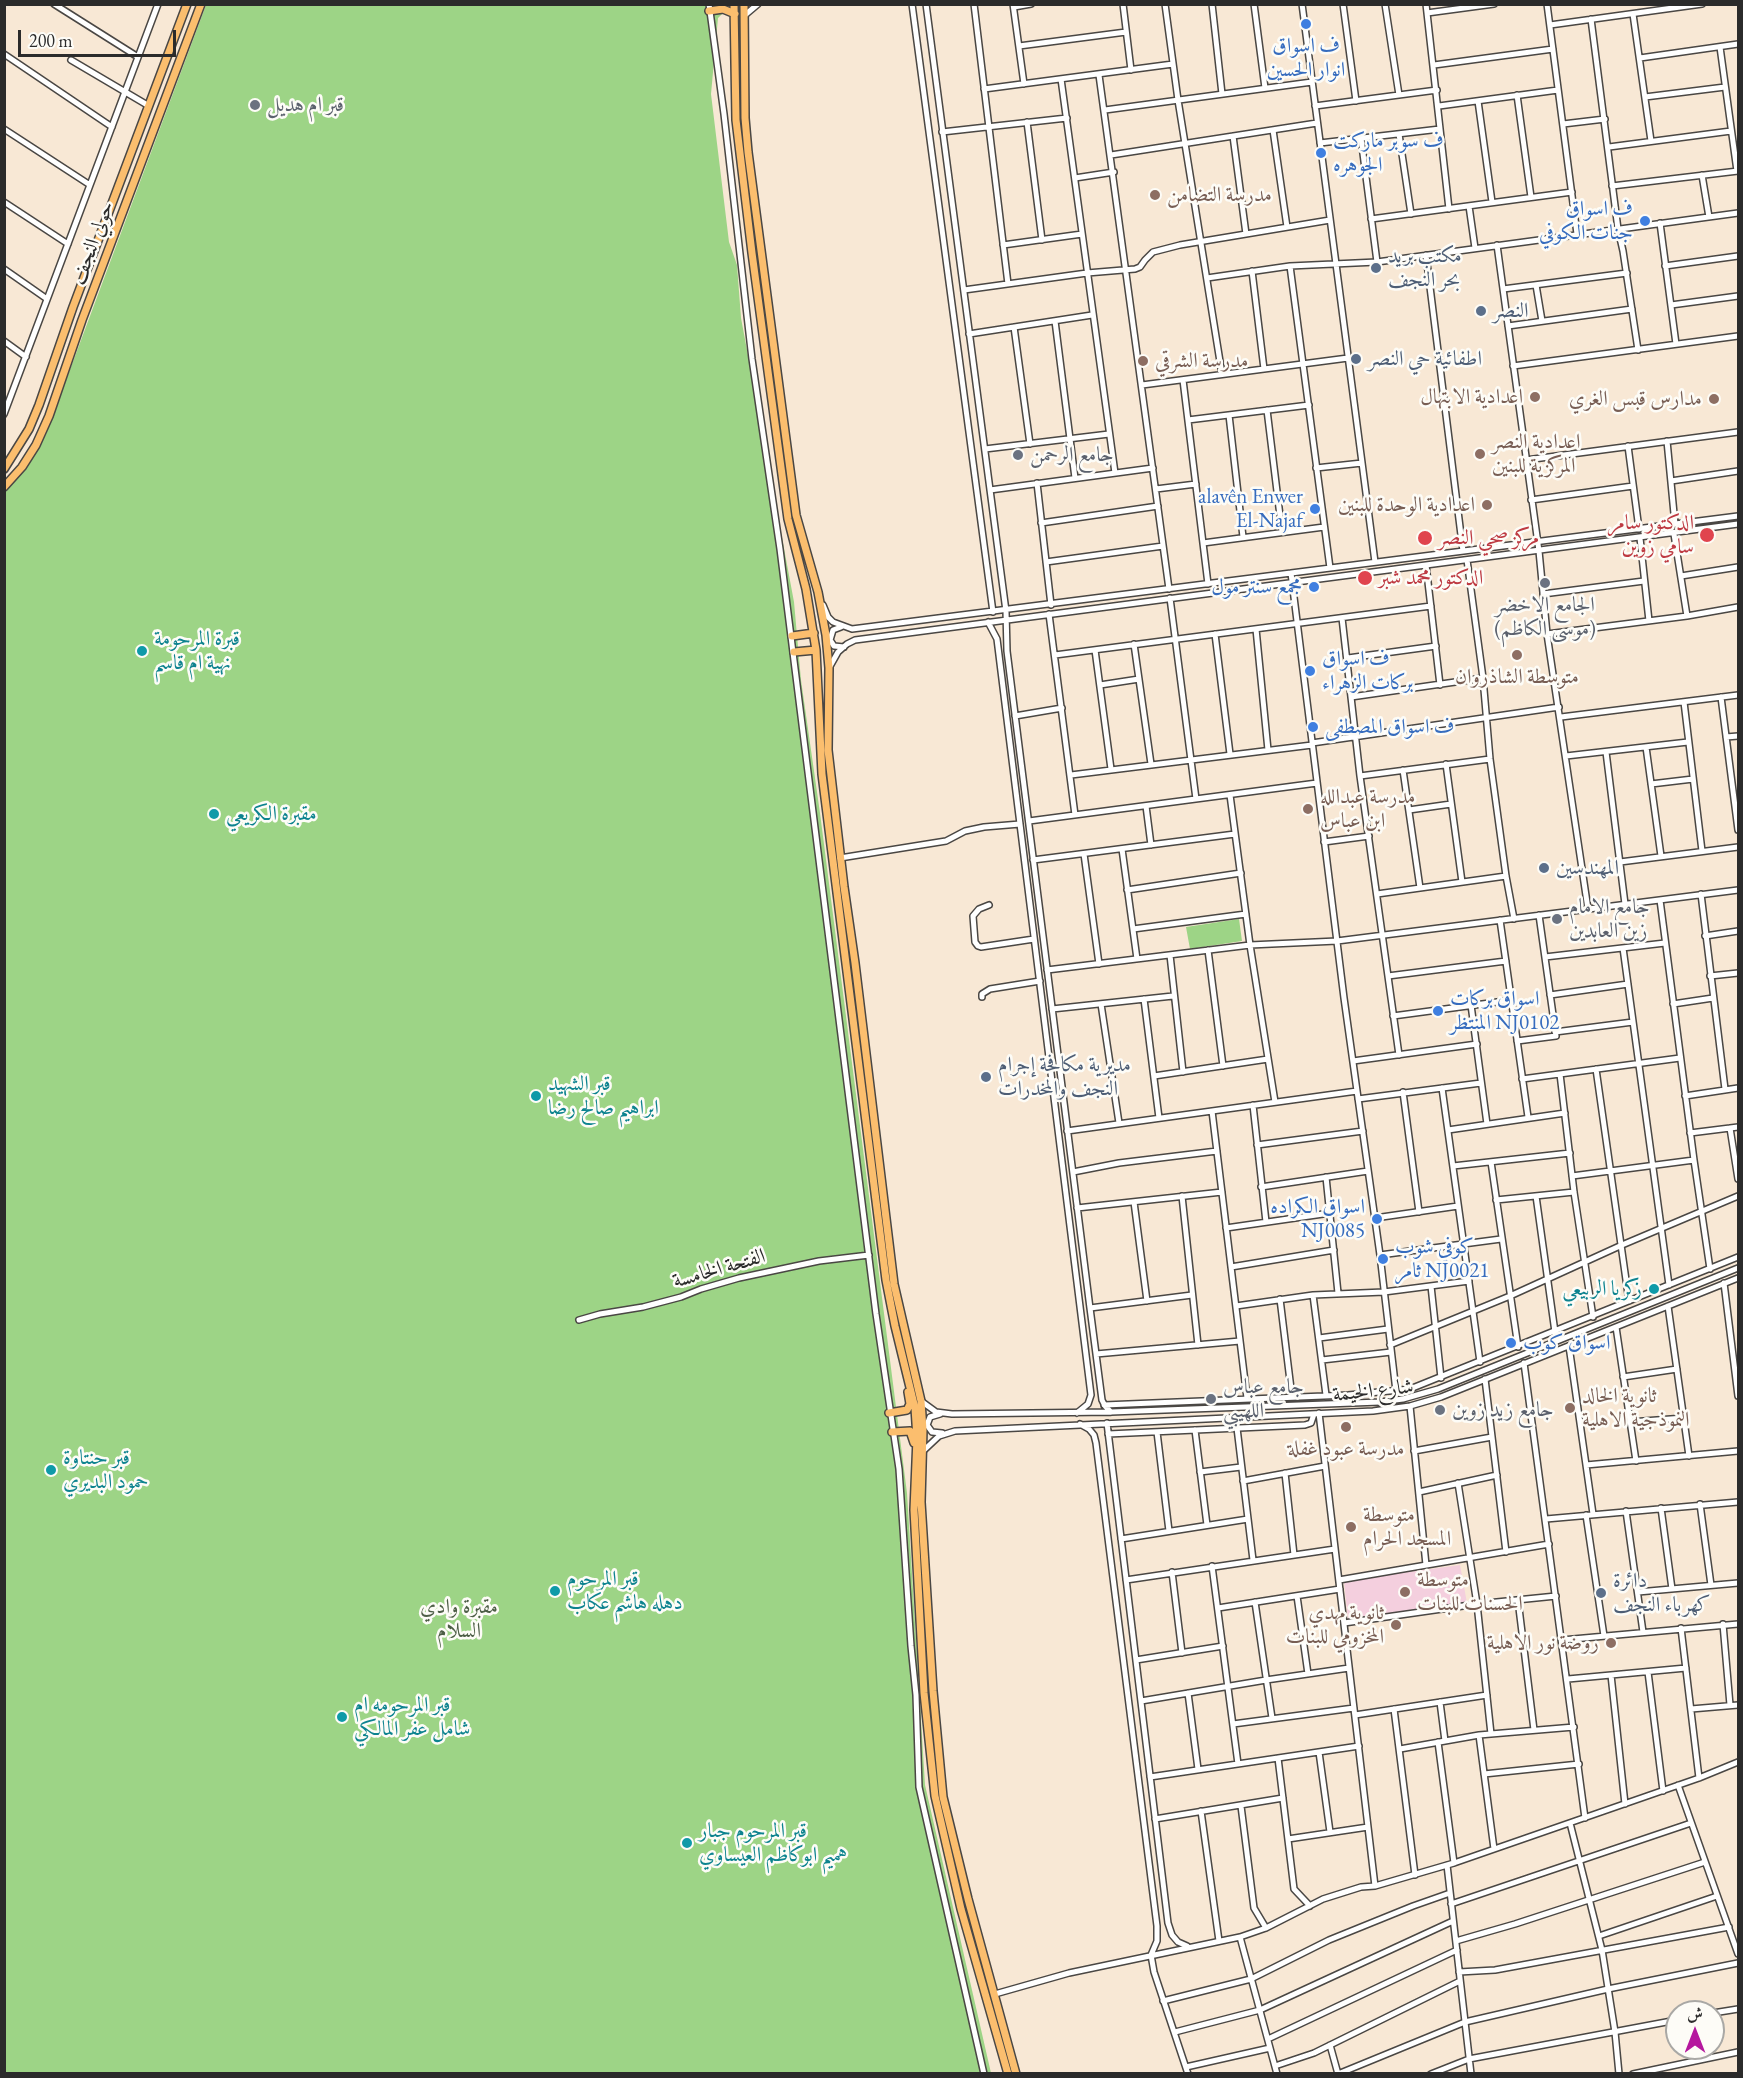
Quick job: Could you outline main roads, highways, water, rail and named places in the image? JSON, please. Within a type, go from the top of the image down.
[{"type":"main road","name":"حولي النجف","points":[[4,469],[25,436],[39,405],[73,307],[187,4]]},
{"type":"main road","name":"حولي النجف","points":[[4,487],[22,467],[36,446],[49,416],[86,309],[201,4]]},
{"type":"main road","points":[[734,4],[737,135],[752,253],[788,519],[814,633],[819,741],[834,876],[886,1280],[915,1408],[920,1451]]},
{"type":"main road","points":[[744,4],[744,95],[754,201],[796,515],[818,592],[826,635],[829,668],[828,743],[840,858],[894,1284],[921,1401],[919,1530],[943,1797],[960,1869],[1016,2073]]},
{"type":"main road","points":[[709,8],[723,9],[735,14]]},
{"type":"main road","points":[[735,76],[738,79],[744,76]]},
{"type":"main road","points":[[735,95],[741,92],[744,95]]},
{"type":"main road","points":[[795,548],[799,550],[804,546]]},
{"type":"main road","points":[[801,569],[803,565],[809,564]]},
{"type":"main road","points":[[792,636],[814,633]]},
{"type":"main road","points":[[794,652],[816,650]]},
{"type":"main road","points":[[818,720],[824,724],[828,721]]},
{"type":"main road","points":[[819,741],[823,739],[828,743]]},
{"type":"main road","points":[[889,1413],[909,1408],[907,1391],[909,1381]]},
{"type":"main road","points":[[892,1432],[906,1430],[911,1432],[920,1451]]},
{"type":"main road","points":[[920,1542],[924,1693],[934,1796],[961,1909],[1008,2073]]},
{"type":"place","name":"ف اسواق انوار الحسين","points":[[1306,24]]},
{"type":"place","name":"قبر ام هديل","points":[[255,105]]},
{"type":"place","name":"ف سوبر ماركت الجوهره","points":[[1321,153]]},
{"type":"place","name":"مدرسة التضامن","points":[[1155,195]]},
{"type":"place","name":"ف اسواق جنات الكوفي","points":[[1645,221]]},
{"type":"place","name":"مكتب بريد بحر النجف","points":[[1376,268]]},
{"type":"place","name":"النصر","points":[[1481,311]]},
{"type":"place","name":"اطفائية حي النصر","points":[[1356,359]]},
{"type":"place","name":"مدرسة الشرقي","points":[[1143,361]]},
{"type":"place","name":"اعدادية الابتهال","points":[[1535,397]]},
{"type":"place","name":"مدارس قبس الغري","points":[[1714,399]]},
{"type":"place","name":"اعدادية النصر المركزية للبنين","points":[[1480,454]]},
{"type":"place","name":"جامع الرحمن","points":[[1018,455]]},
{"type":"place","name":"اعدادية الوحدة للبنين","points":[[1487,505]]},
{"type":"place","name":"alavên Enwer El-Najaf","points":[[1315,509]]},
{"type":"place","name":"الدكتور سامر سامي زوين","points":[[1707,535]]},
{"type":"place","name":"مركز صحي النصر","points":[[1425,538]]},
{"type":"place","name":"الدكتور محمد شبر","points":[[1365,578]]},
{"type":"place","name":"الجامع الاخضر (موسى الكاظم)","points":[[1545,583]]},
{"type":"place","name":"مجمع سنتر مول","points":[[1314,587]]},
{"type":"place","name":"قبرة المرحومة نهية ام قاسم","points":[[142,651]]},
{"type":"place","name":"متوسطة الشاذروان","points":[[1517,655]]},
{"type":"place","name":"ف اسواق بركات الزهراء","points":[[1310,671]]},
{"type":"place","name":"ف اسواق المصطفى","points":[[1313,727]]},
{"type":"place","name":"مدرسة عبدالله ابن عباس","points":[[1308,809]]},
{"type":"place","name":"مقبرة الكريعي","points":[[214,814]]},
{"type":"place","name":"المهندسين","points":[[1544,868]]},
{"type":"place","name":"جامع الامام زين العابدين","points":[[1557,919]]},
{"type":"place","name":"اسواق بركات المنتظر NJ0102","points":[[1438,1011]]},
{"type":"place","name":"مديرية مكافحة إجرام النجف والمخدرات","points":[[986,1077]]},
{"type":"place","name":"قبر الشهيد ابراهيم صالح رضا","points":[[536,1096]]},
{"type":"place","name":"اسواق الكراده NJ0085","points":[[1377,1219]]},
{"type":"place","name":"كوفي شوب ثامر NJ0021","points":[[1383,1259]]},
{"type":"place","name":"زكريا الربيعي","points":[[1654,1289]]},
{"type":"place","name":"اسواق كوب","points":[[1511,1343]]},
{"type":"place","name":"جامع عباس اللهيبي","points":[[1211,1399]]},
{"type":"place","name":"ثانوية الخالد النموذجية الاهلية","points":[[1570,1408]]},
{"type":"place","name":"جامع زيد زوين","points":[[1440,1410]]},
{"type":"place","name":"مدرسة عبود غفلة","points":[[1346,1427]]},
{"type":"place","name":"قبر حنتاوة حمود البديري","points":[[51,1470]]},
{"type":"place","name":"متوسطة المسجد الحرام","points":[[1351,1527]]},
{"type":"place","name":"قبر المرحوم دهله هاشم عكاب","points":[[555,1591]]},
{"type":"place","name":"متوسطة الحسنات للبنات","points":[[1405,1592]]},
{"type":"place","name":"دائرة كهرباء النجف","points":[[1601,1593]]},
{"type":"place","name":"ثانوية مهدي المخزومي للبنات","points":[[1396,1625]]},
{"type":"place","name":"روضة نور الاهلية","points":[[1611,1643]]},
{"type":"place","name":"قبر المرحومه ام شامل عفر المالكي","points":[[342,1717]]},
{"type":"place","name":"قبر المرحوم جبار هميم ابوكاظم العيساوي","points":[[687,1843]]},
{"type":"park label","name":"مقبرة وادي السلام","points":[[459,1619]]}]
